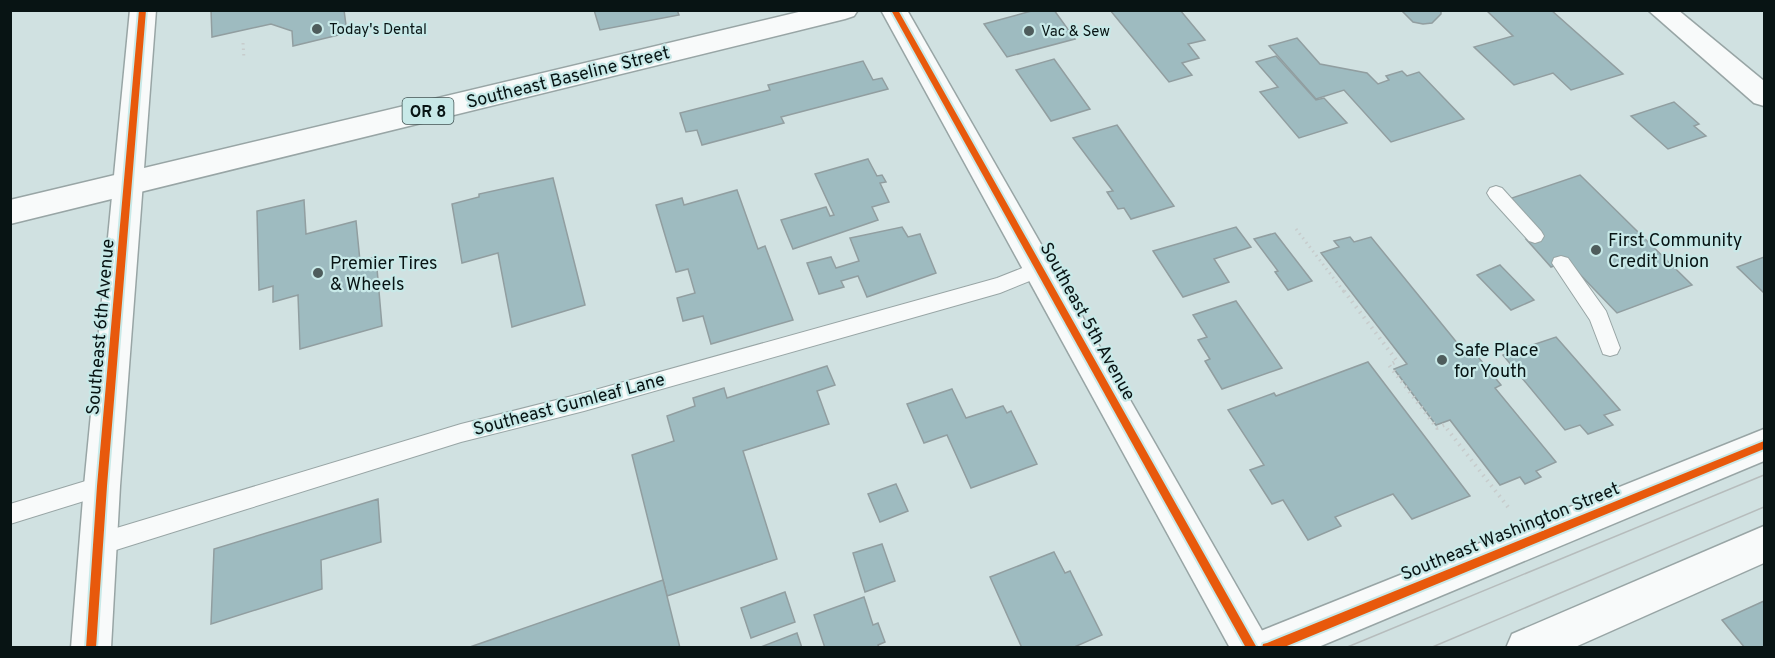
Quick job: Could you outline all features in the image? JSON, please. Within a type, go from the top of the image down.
[{"type":"main road","name":"Southeast 6th Avenue","points":[[91,648],[102,486],[143,10]]},
{"type":"main road","name":"Southeast Baseline Street","points":[[10,212],[845,10]]},
{"type":"main road","name":"Southeast 5th Avenue","points":[[894,10],[1252,648]]},
{"type":"main road","points":[[1661,10],[1764,96]]},
{"type":"main road","name":"Southeast Washington Street","points":[[1267,648],[1764,446]]},
{"type":"main road","points":[[1526,648],[1764,544]]},
{"type":"lane","points":[[1496,193],[1535,236]]},
{"type":"lane","points":[[1561,263],[1599,317],[1610,348]]},
{"type":"lane","name":"Southeast Gumleaf Lane","points":[[99,544],[461,434],[1000,285],[1040,269]]},
{"type":"lane","points":[[10,514],[102,486]]},
{"type":"path","points":[[243,43],[243,59]]},
{"type":"path","points":[[1296,229],[1397,361],[1389,365],[1430,419],[1437,428],[1444,425],[1509,509]]},
{"type":"building","name":"Today's Dental","points":[[211,10],[344,10],[347,33],[293,46],[292,31],[271,24],[212,37]]},
{"type":"building","points":[[594,10],[677,10],[679,15],[600,30]]},
{"type":"building","name":"Vac & Sew","points":[[1035,10],[1054,10],[1075,39],[1007,57],[984,24]]},
{"type":"building","points":[[1110,10],[1180,10],[1205,40],[1188,44],[1199,58],[1182,63],[1192,75],[1169,82]]},
{"type":"building","points":[[1401,10],[1441,10],[1441,14],[1432,23],[1423,24],[1413,22]]},
{"type":"building","points":[[1486,10],[1551,10],[1623,74],[1571,90],[1553,73],[1514,85],[1474,47],[1513,36]]},
{"type":"building","points":[[1297,38],[1320,64],[1367,73],[1378,84],[1389,80],[1386,76],[1402,71],[1407,76],[1419,72],[1464,119],[1391,142],[1344,90],[1316,99],[1269,46]]},
{"type":"building","points":[[1276,56],[1316,100],[1324,98],[1347,123],[1299,138],[1260,92],[1278,87],[1256,62]]},
{"type":"building","points":[[1054,59],[1090,109],[1051,121],[1016,70]]},
{"type":"building","points":[[863,61],[873,80],[882,78],[888,89],[781,117],[784,123],[702,145],[697,130],[686,132],[680,113],[770,90],[768,85]]},
{"type":"building","points":[[1674,102],[1699,124],[1694,126],[1706,136],[1668,149],[1631,116]]},
{"type":"building","points":[[1117,125],[1174,206],[1131,219],[1124,208],[1118,209],[1107,192],[1113,191],[1073,138]]},
{"type":"building","points":[[868,159],[877,176],[882,175],[886,182],[880,183],[889,202],[872,207],[878,220],[793,249],[781,220],[826,207],[830,216],[834,215],[815,174]]},
{"type":"building","name":"First Community Credit Union","points":[[1580,175],[1692,285],[1617,313],[1567,261],[1551,267],[1526,239],[1542,234],[1509,199]]},
{"type":"building","points":[[553,178],[585,305],[512,327],[498,253],[462,263],[452,204],[479,197],[479,194]]},
{"type":"building","points":[[737,190],[758,249],[765,246],[793,320],[711,344],[703,316],[683,321],[677,298],[695,293],[688,269],[676,272],[656,205],[682,198],[684,205]]},
{"type":"building","name":"Premier Tires & Wheels","points":[[304,200],[306,234],[356,221],[360,261],[376,257],[382,326],[300,349],[298,295],[273,302],[273,286],[259,290],[257,211]]},
{"type":"building","points":[[902,227],[908,237],[920,234],[936,273],[867,297],[858,276],[841,281],[844,287],[819,294],[807,263],[831,257],[836,268],[859,261],[850,238]]},
{"type":"building","points":[[1236,227],[1251,247],[1214,259],[1229,282],[1183,297],[1153,251]]},
{"type":"building","points":[[1275,233],[1312,281],[1288,290],[1275,272],[1278,271],[1254,239]]},
{"type":"building","name":"Safe Place for Youth","points":[[1350,237],[1354,242],[1371,237],[1467,355],[1474,352],[1501,385],[1495,388],[1556,462],[1536,471],[1541,477],[1525,484],[1520,477],[1500,485],[1450,420],[1436,425],[1394,369],[1407,364],[1321,253],[1339,247],[1334,241]]},
{"type":"building","points":[[1764,257],[1764,293],[1737,267]]},
{"type":"building","points":[[1500,265],[1534,300],[1511,310],[1477,275]]},
{"type":"building","points":[[1236,301],[1282,368],[1222,389],[1205,361],[1210,359],[1198,340],[1207,337],[1193,315]]},
{"type":"building","points":[[1556,337],[1620,410],[1604,415],[1613,425],[1588,434],[1580,425],[1565,430],[1503,355]]},
{"type":"building","points":[[1368,362],[1470,496],[1412,519],[1393,494],[1335,517],[1341,526],[1308,540],[1283,500],[1272,504],[1250,470],[1264,465],[1228,410],[1274,393],[1276,396]]},
{"type":"building","points":[[827,366],[835,385],[817,391],[829,424],[743,451],[777,559],[667,596],[632,455],[674,441],[667,416],[695,406],[693,398],[724,388],[727,398]]},
{"type":"building","points":[[952,389],[966,418],[1003,406],[1007,413],[1011,411],[1037,464],[971,488],[947,435],[924,443],[907,404]]},
{"type":"building","points":[[896,484],[908,511],[880,522],[868,494]]},
{"type":"building","points":[[378,499],[381,542],[321,560],[322,589],[211,624],[214,549]]},
{"type":"building","points":[[882,544],[895,581],[865,592],[853,553]]},
{"type":"building","points":[[1054,552],[1065,573],[1070,571],[1102,635],[1072,648],[1022,648],[990,577]]},
{"type":"building","points":[[663,580],[680,648],[467,648]]},
{"type":"building","points":[[785,592],[795,622],[751,638],[741,608]]},
{"type":"building","points":[[864,597],[873,625],[878,623],[885,642],[878,645],[879,648],[825,648],[814,615]]},
{"type":"building","points":[[1764,601],[1764,648],[1745,648],[1722,620]]},
{"type":"building","points":[[797,633],[802,648],[758,648]]},
{"type":"tram line","points":[[1345,648],[1764,475]]},
{"type":"tram line","points":[[1430,648],[1764,507]]},
{"type":"cycle path","points":[[91,648],[102,486],[143,10]]},
{"type":"cycle path","points":[[894,10],[1252,648]]},
{"type":"cycle path","points":[[1267,648],[1764,445]]},
{"type":"place","name":"Today's Dental","points":[[317,29]]},
{"type":"place","name":"Vac & Sew","points":[[1029,31]]},
{"type":"place","name":"First Community Credit Union","points":[[1596,250]]},
{"type":"place","name":"Premier Tires & Wheels","points":[[318,273]]},
{"type":"place","name":"Safe Place for Youth","points":[[1442,360]]}]
